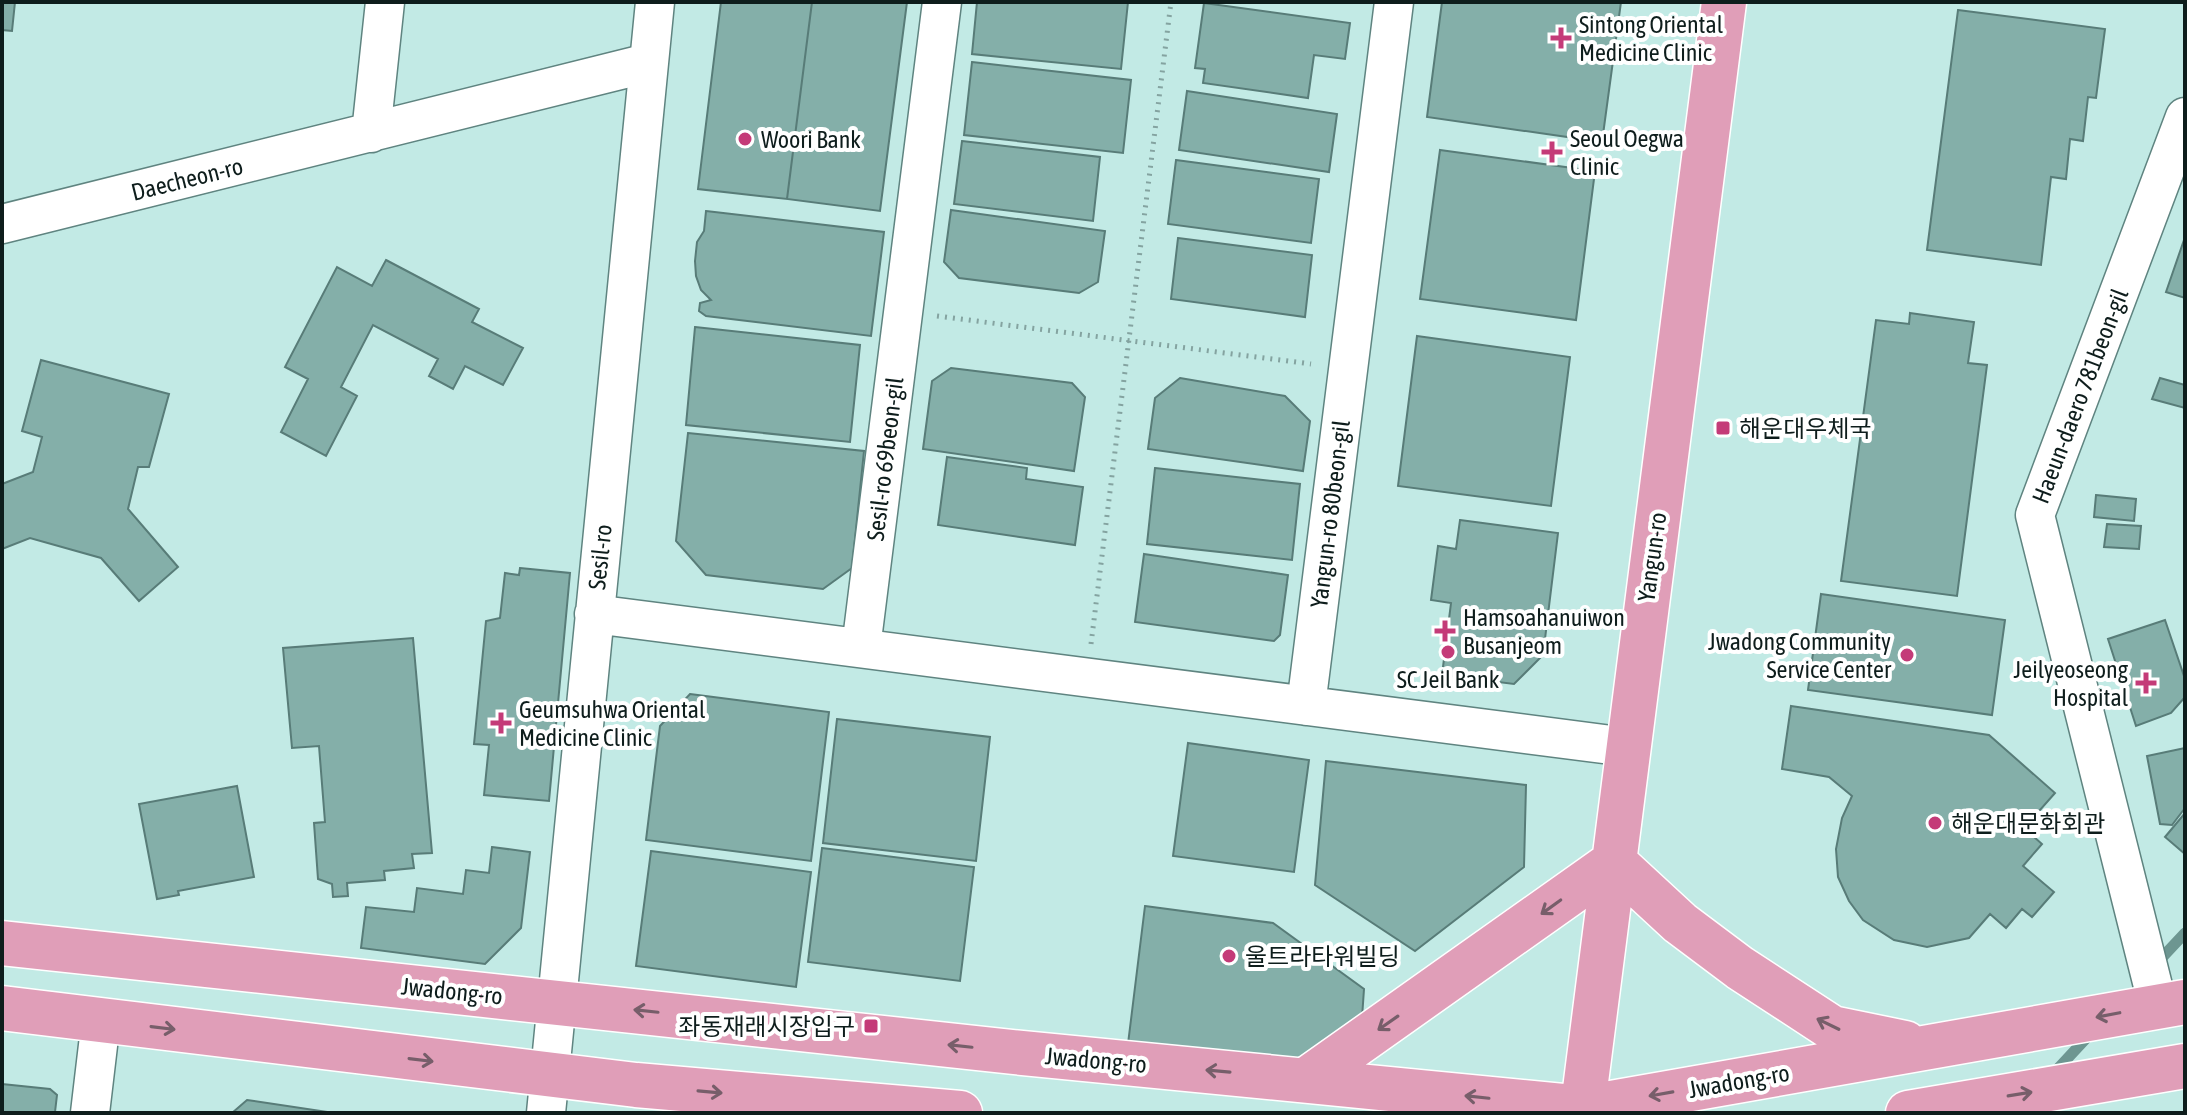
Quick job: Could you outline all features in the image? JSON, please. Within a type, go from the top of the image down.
[{"type":"main road","name":"Yangun-ro","points":[[1582,1110],[1724,2]]},
{"type":"main road","points":[[1306,1080],[1614,862],[1680,923],[1740,968],[1832,1028],[1931,1048]]},
{"type":"main road","name":"Jwadong-ro","points":[[2,943],[1582,1110],[2172,1004]]},
{"type":"main road","points":[[2,1008],[101,1020],[547,1094],[960,1113]]},
{"type":"main road","points":[[1929,1111],[2176,1068]]},
{"type":"street","points":[[371,133],[385,2]]},
{"type":"street","name":"Sesil-ro","points":[[547,1094],[655,2]]},
{"type":"street","name":"Sesil-ro 69beon-gil","points":[[861,648],[942,2]]},
{"type":"street","name":"Yangun-ro 80beon-gil","points":[[1306,706],[1394,2]]},
{"type":"street","name":"Daecheon-ro","points":[[2,224],[648,63]]},
{"type":"street","name":"Haeun-daero 781beon-gil","points":[[2172,1004],[2133,902],[2035,515],[2185,117]]},
{"type":"street","points":[[594,614],[1627,747]]},
{"type":"street","points":[[90,1113],[101,1020]]},
{"type":"path","points":[[1087,677],[1171,2]]},
{"type":"path","points":[[904,311],[1349,368]]},
{"type":"building","points":[[2,2],[15,2],[12,31],[2,30]]},
{"type":"building","points":[[721,2],[812,2],[787,199],[698,189]]},
{"type":"building","points":[[812,2],[907,2],[880,211],[787,199]]},
{"type":"building","points":[[977,2],[1128,2],[1121,69],[972,54]]},
{"type":"building","points":[[1442,2],[1621,2],[1602,142],[1427,117]]},
{"type":"building","points":[[1204,3],[1350,23],[1345,59],[1314,55],[1308,98],[1203,83],[1205,69],[1195,68]]},
{"type":"building","points":[[1958,10],[2105,29],[2096,98],[2088,97],[2083,141],[2070,139],[2066,179],[2051,177],[2041,265],[1927,250]]},
{"type":"building","points":[[972,62],[1131,80],[1123,153],[964,135]]},
{"type":"building","points":[[1187,91],[1337,114],[1329,172],[1179,150]]},
{"type":"building","points":[[962,141],[1100,157],[1093,221],[954,204]]},
{"type":"building","points":[[1440,150],[1595,171],[1576,320],[1420,299]]},
{"type":"building","points":[[1176,160],[1319,179],[1311,243],[1168,224]]},
{"type":"building","points":[[951,210],[1105,231],[1098,282],[1079,293],[959,278],[944,262]]},
{"type":"building","points":[[706,211],[884,232],[871,336],[706,316],[699,311],[700,303],[711,300],[701,290],[695,261]]},
{"type":"building","points":[[2185,237],[2185,298],[2166,292]]},
{"type":"building","points":[[1178,238],[1312,255],[1305,317],[1171,299]]},
{"type":"building","points":[[386,260],[479,309],[472,322],[523,348],[503,385],[465,366],[453,389],[429,376],[438,359],[373,325],[341,387],[357,396],[326,456],[281,432],[308,379],[285,367],[337,267],[372,286]]},
{"type":"building","points":[[1910,313],[1974,322],[1968,363],[1987,365],[1957,596],[1841,581],[1876,320],[1909,324]]},
{"type":"building","points":[[695,327],[860,345],[850,442],[686,425]]},
{"type":"building","points":[[1417,336],[1570,357],[1551,506],[1398,486]]},
{"type":"building","points":[[41,360],[169,394],[149,467],[138,467],[128,509],[178,567],[139,601],[101,558],[30,538],[2,549],[2,484],[33,472],[42,437],[22,431]]},
{"type":"building","points":[[951,368],[1072,383],[1085,397],[1074,471],[923,449],[932,381]]},
{"type":"building","points":[[1180,378],[1285,396],[1310,421],[1303,471],[1148,449],[1155,398]]},
{"type":"building","points":[[2160,378],[2185,385],[2185,408],[2152,399]]},
{"type":"building","points":[[688,433],[864,451],[852,568],[823,589],[706,575],[676,541]]},
{"type":"building","points":[[947,457],[1027,468],[1026,479],[1083,487],[1075,545],[938,525]]},
{"type":"building","points":[[1155,468],[1300,484],[1292,560],[1147,544]]},
{"type":"building","points":[[2096,495],[2136,499],[2134,521],[2094,517]]},
{"type":"building","points":[[1460,520],[1558,533],[1543,655],[1514,684],[1442,675],[1451,603],[1431,600],[1438,546],[1456,549]]},
{"type":"building","points":[[2107,524],[2141,526],[2139,549],[2104,547]]},
{"type":"building","points":[[1144,554],[1288,575],[1280,635],[1274,641],[1135,622]]},
{"type":"building","points":[[520,568],[570,573],[549,801],[484,795],[489,745],[474,744],[486,621],[500,618],[505,573],[519,575]]},
{"type":"building","name":"Jwadong Community Service Center","points":[[1821,594],[2005,620],[1992,715],[1808,690]]},
{"type":"building","points":[[2165,620],[2185,679],[2185,697],[2171,713],[2136,726],[2108,639]]},
{"type":"building","points":[[413,638],[432,853],[412,854],[414,868],[384,871],[385,880],[347,883],[348,896],[333,897],[332,884],[318,879],[314,823],[325,822],[319,746],[292,748],[283,648]]},
{"type":"building","points":[[690,694],[829,712],[811,861],[646,840],[660,726]]},
{"type":"building","name":"해운대문화회관","points":[[1791,706],[1989,735],[2055,793],[2024,828],[2042,844],[2023,866],[2054,892],[2032,917],[2022,909],[2006,928],[1990,914],[1969,938],[1927,947],[1894,940],[1863,920],[1849,901],[1838,877],[1836,849],[1842,818],[1852,796],[1829,777],[1782,769]]},
{"type":"building","points":[[837,719],[990,737],[976,861],[823,843]]},
{"type":"building","points":[[1188,743],[1309,760],[1294,872],[1173,856]]},
{"type":"building","points":[[2185,748],[2185,808],[2172,825],[2160,824],[2147,756]]},
{"type":"building","points":[[1326,761],[1526,785],[1524,867],[1415,951],[1315,885]]},
{"type":"building","points":[[237,786],[254,877],[178,891],[179,895],[157,899],[139,804]]},
{"type":"building","points":[[2185,813],[2185,854],[2165,837]]},
{"type":"building","points":[[492,847],[530,852],[521,928],[485,964],[361,948],[366,907],[414,912],[417,888],[463,894],[466,870],[489,873]]},
{"type":"building","points":[[822,848],[974,867],[960,981],[808,962]]},
{"type":"building","points":[[651,851],[811,872],[796,987],[636,966]]},
{"type":"building","name":"울트라타워빌딩","points":[[1145,906],[1273,923],[1364,989],[1362,1018],[1299,1066],[1128,1044]]},
{"type":"building","points":[[2,1084],[50,1089],[57,1095],[55,1112],[2,1113]]},
{"type":"building","points":[[247,1100],[334,1113],[232,1113]]},
{"type":"waterway","points":[[2156,964],[2185,933]]},
{"type":"waterway","points":[[2052,1075],[2092,1032]]},
{"type":"place","name":"Sintong Oriental Medicine Clinic","points":[[1561,38]]},
{"type":"place","name":"Woori Bank","points":[[745,139]]},
{"type":"place","name":"Seoul Oegwa Clinic","points":[[1552,152]]},
{"type":"place","name":"해운대우체국","points":[[1723,428]]},
{"type":"place","name":"Hamsoahanuiwon Busanjeom","points":[[1445,631]]},
{"type":"place","name":"SC Jeil Bank","points":[[1448,652]]},
{"type":"place","name":"Jwadong Community Service Center","points":[[1907,655]]},
{"type":"place","name":"Jeilyeoseong Hospital","points":[[2146,683]]},
{"type":"place","name":"Geumsuhwa Oriental Medicine Clinic","points":[[501,723]]},
{"type":"place","name":"해운대문화회관","points":[[1935,823]]},
{"type":"place","name":"울트라타워빌딩","points":[[1229,956]]},
{"type":"place","name":"좌동재래시장입구","points":[[871,1026]]}]
